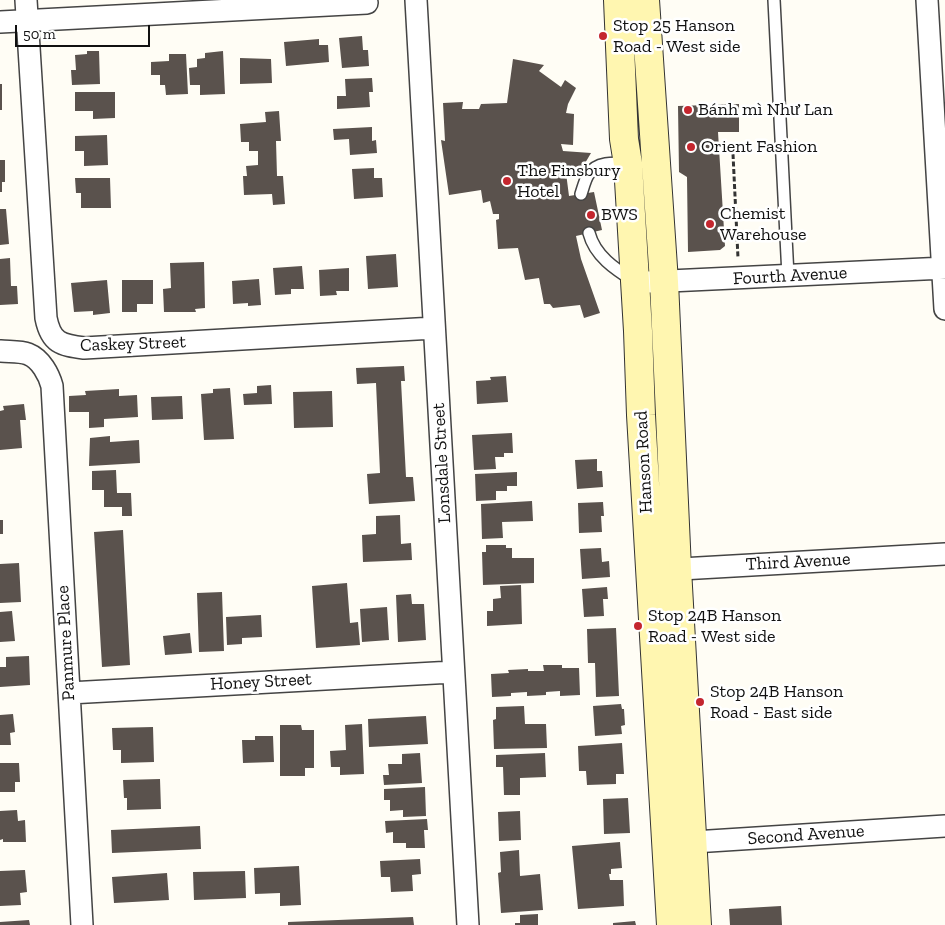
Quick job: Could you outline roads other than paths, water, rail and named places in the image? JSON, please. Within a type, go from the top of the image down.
[{"type":"main road","name":"Hanson Road","points":[[618,0],[624,138],[628,164],[636,282],[641,415],[664,570]]},
{"type":"main road","name":"Hanson Road","points":[[645,0],[664,282],[664,570],[679,843],[671,925]]},
{"type":"main road","name":"Hanson Road","points":[[679,843],[697,925]]},
{"type":"street","name":"Lonsdale Street","points":[[416,0],[468,925]]},
{"type":"street","points":[[927,0],[945,309]]},
{"type":"street","points":[[0,22],[26,10],[367,3]]},
{"type":"street","name":"Caskey Street","points":[[26,10],[46,318],[49,331],[58,341],[67,346],[84,348],[434,328]]},
{"type":"street","name":"Fourth Avenue","points":[[636,282],[944,268]]},
{"type":"street","name":"Panmure Place","points":[[0,351],[29,354],[40,363],[50,378],[52,386],[82,925]]},
{"type":"street","name":"Third Avenue","points":[[664,570],[945,554]]},
{"type":"street","name":"Honey Street","points":[[69,693],[453,672]]},
{"type":"street","name":"Second Avenue","points":[[679,843],[945,826]]},
{"type":"lane","points":[[774,0],[788,276]]},
{"type":"lane","points":[[582,194],[588,174],[595,168],[607,163],[628,164]]},
{"type":"lane","points":[[589,233],[592,242],[612,267],[636,282]]},
{"type":"place","name":"Stop 25 Hanson Road - West side","points":[[603,36]]},
{"type":"place","name":"Bánh mì Như Lan","points":[[688,110]]},
{"type":"place","name":"Orient Fashion","points":[[691,147]]},
{"type":"place","name":"The Finsbury Hotel","points":[[507,181]]},
{"type":"place","name":"BWS","points":[[591,215]]},
{"type":"place","name":"Chemist Warehouse","points":[[710,224]]},
{"type":"place","name":"Stop 24B Hanson Road - West side","points":[[638,626]]},
{"type":"place","name":"Stop 24B Hanson Road - East side","points":[[700,702]]}]
